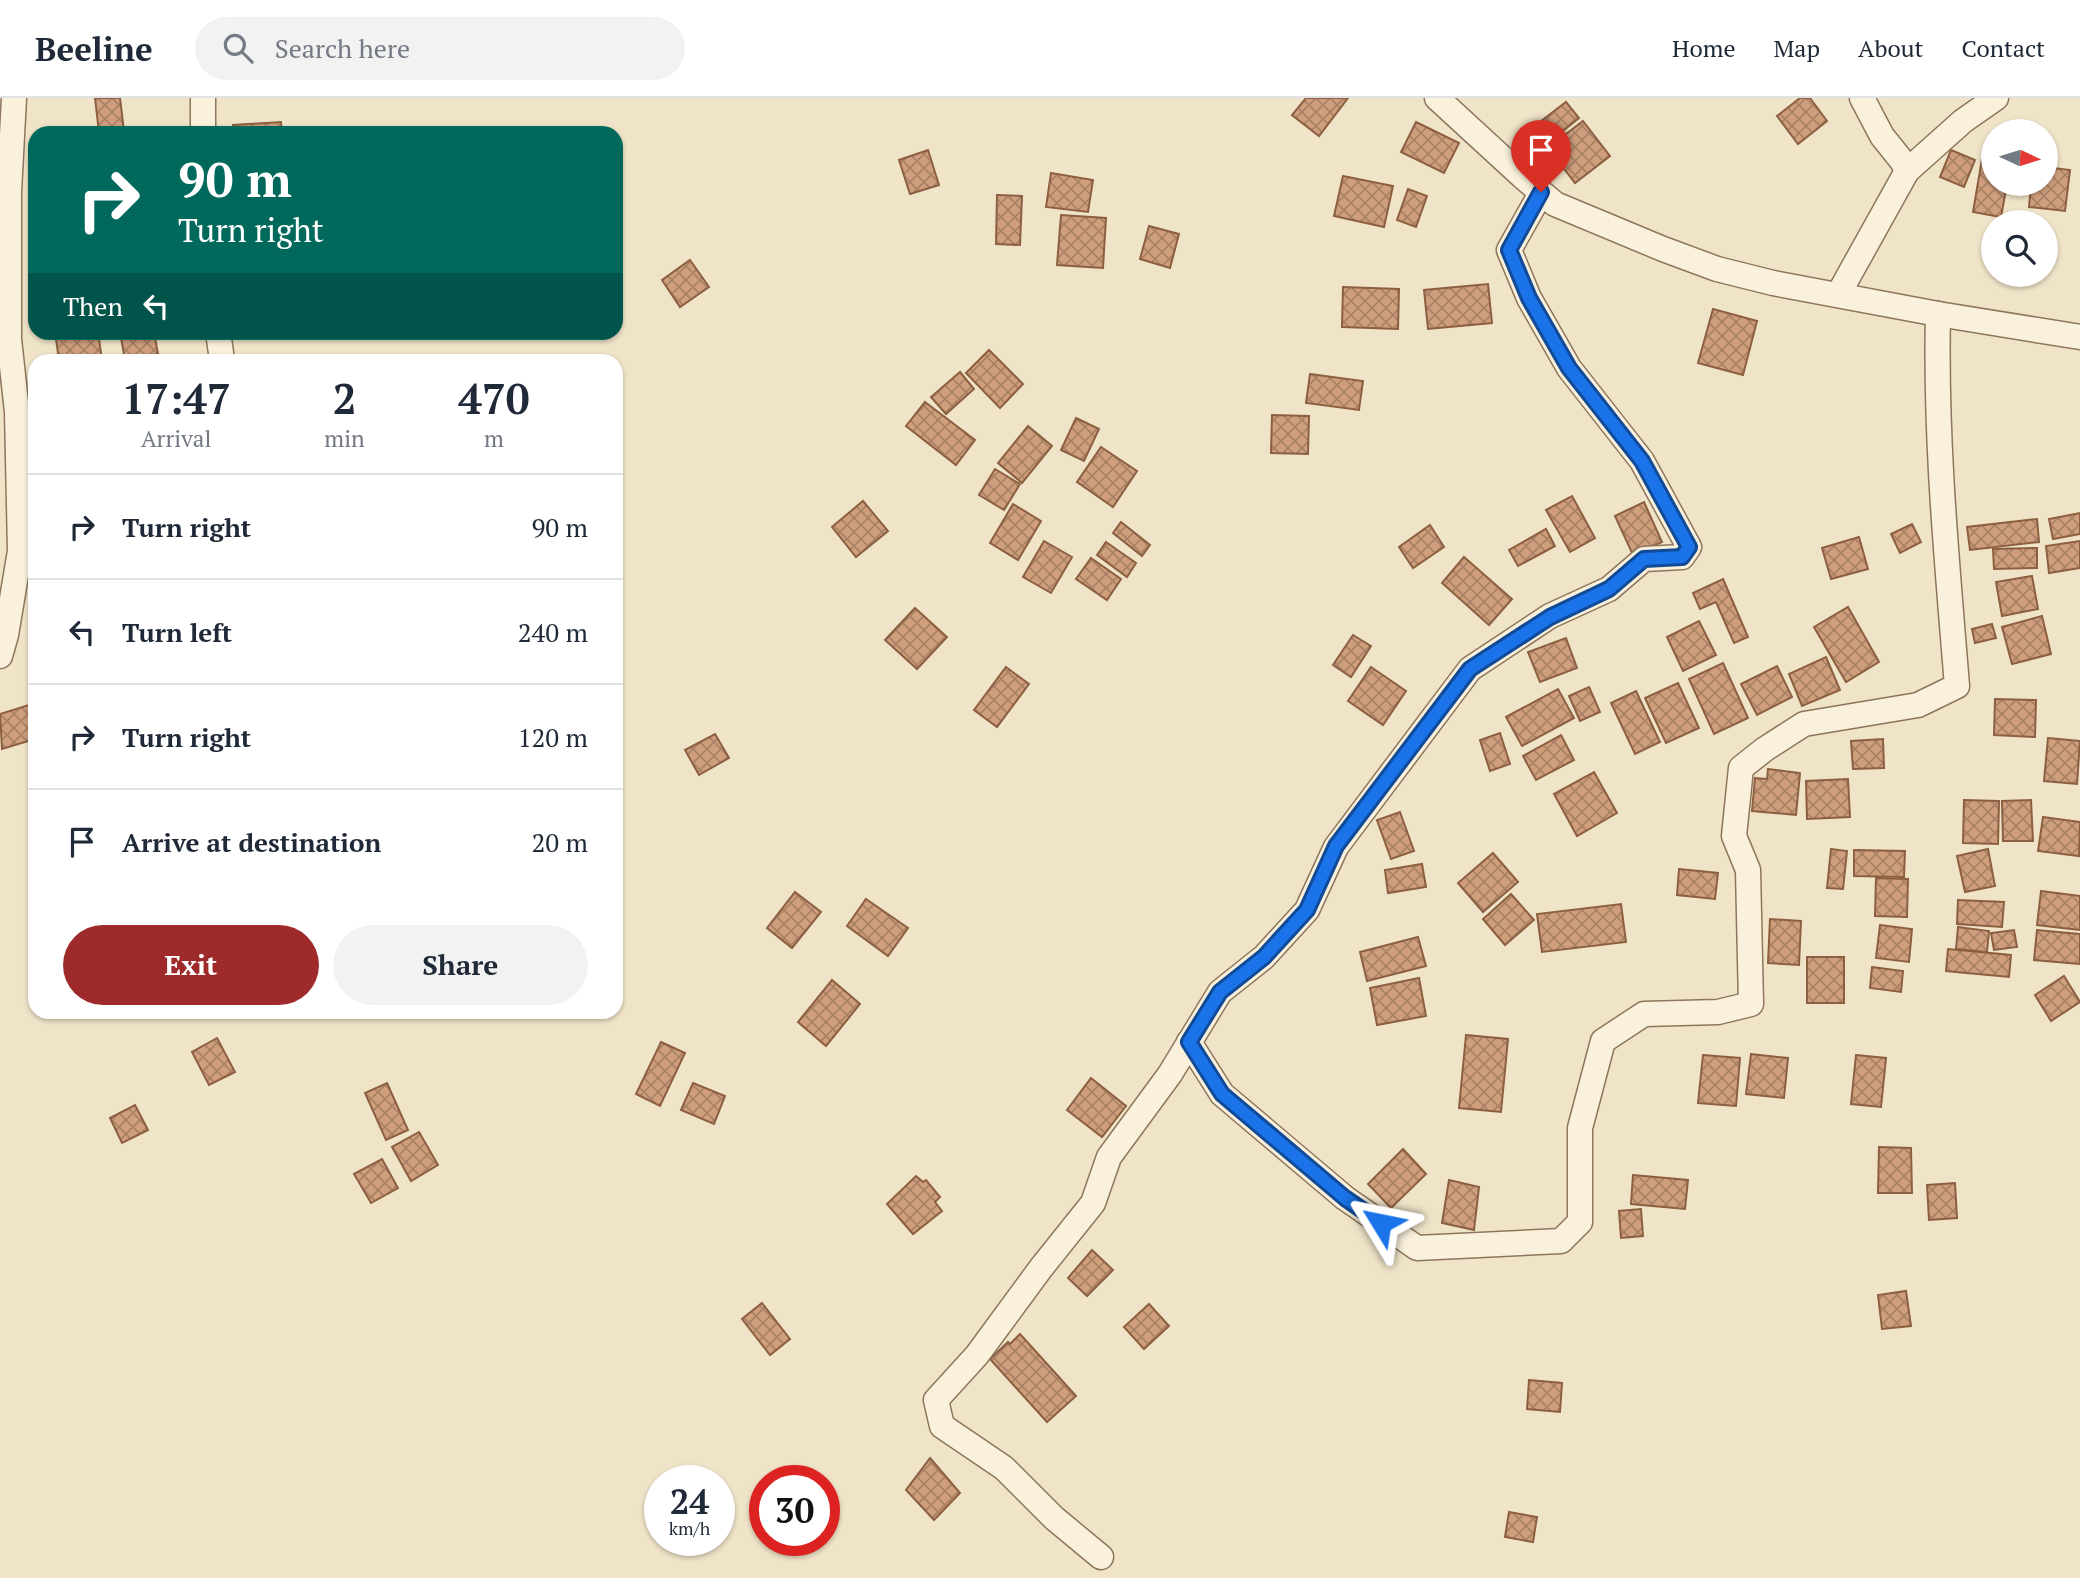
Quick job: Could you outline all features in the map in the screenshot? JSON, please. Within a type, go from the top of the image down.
[{"type":"street","points":[[0,656],[20,551],[18,412],[9,339],[9,192],[14,98]]},
{"type":"street","points":[[203,98],[203,126]]},
{"type":"street","points":[[1437,98],[1555,204],[1663,249],[1717,269],[1838,295],[2080,337]]},
{"type":"street","points":[[1862,98],[1882,136],[1907,171]]},
{"type":"street","points":[[1838,295],[1907,171],[1963,121],[1996,98]]},
{"type":"street","points":[[1101,1557],[1054,1518],[1004,1468],[942,1426],[936,1400],[977,1355],[1093,1203],[1109,1157],[1170,1073],[1220,992],[1264,957],[1307,910],[1336,846],[1470,669],[1550,617],[1609,589],[1644,559],[1682,557],[1689,547],[1642,461],[1569,368],[1529,298],[1509,250],[1541,192]]},
{"type":"street","points":[[1189,1042],[1222,1094],[1345,1198],[1417,1248],[1561,1241],[1580,1222],[1580,1128],[1603,1041],[1644,1014],[1718,1012],[1751,1004],[1748,870],[1734,836],[1741,768],[1804,724],[1918,705],[1957,686],[1943,514],[1938,314]]},
{"type":"building","points":[[95,98],[120,98],[123,126],[98,126]]},
{"type":"building","points":[[1306,98],[1348,98],[1319,136],[1292,115]]},
{"type":"building","points":[[1800,98],[1810,98],[1827,121],[1798,144],[1777,116]]},
{"type":"building","points":[[1566,102],[1579,118],[1549,142],[1536,125]]},
{"type":"building","points":[[1583,121],[1610,156],[1575,183],[1548,148]]},
{"type":"building","points":[[281,122],[281,126],[233,126]]},
{"type":"building","points":[[1416,122],[1459,143],[1444,173],[1401,152]]},
{"type":"building","points":[[928,150],[939,185],[910,194],[899,160]]},
{"type":"building","points":[[1951,150],[1975,160],[1964,187],[1940,177]]},
{"type":"building","points":[[1981,165],[1981,196],[2005,196],[2002,210],[1973,212]]},
{"type":"building","points":[[2058,168],[2070,170],[2065,211],[2029,207],[2030,196],[2058,196]]},
{"type":"building","points":[[1051,173],[1093,180],[1088,212],[1046,207]]},
{"type":"building","points":[[1343,176],[1393,186],[1384,227],[1334,216]]},
{"type":"building","points":[[1408,189],[1427,196],[1416,227],[1397,220]]},
{"type":"building","points":[[997,195],[1022,196],[1020,245],[996,244]]},
{"type":"building","points":[[1061,215],[1106,218],[1103,268],[1057,265]]},
{"type":"building","points":[[1149,226],[1179,234],[1170,268],[1140,259]]},
{"type":"building","points":[[690,260],[709,287],[680,307],[662,280]]},
{"type":"building","points":[[1488,284],[1492,323],[1428,329],[1424,290]]},
{"type":"building","points":[[1343,287],[1399,289],[1398,329],[1342,327]]},
{"type":"building","points":[[1713,309],[1757,321],[1743,375],[1698,363]]},
{"type":"building","points":[[56,340],[99,340],[101,354],[58,354]]},
{"type":"building","points":[[121,340],[155,340],[158,354],[124,354]]},
{"type":"building","points":[[989,350],[1023,384],[1000,408],[966,373]]},
{"type":"building","points":[[960,372],[974,389],[946,414],[931,397]]},
{"type":"building","points":[[1310,374],[1363,381],[1359,410],[1306,403]]},
{"type":"building","points":[[925,402],[975,440],[956,465],[906,426]]},
{"type":"building","points":[[1272,415],[1309,416],[1308,454],[1271,453]]},
{"type":"building","points":[[1076,418],[1099,429],[1084,461],[1061,450]]},
{"type":"building","points":[[1028,426],[1052,446],[1022,483],[998,463]]},
{"type":"building","points":[[1101,447],[1137,471],[1113,507],[1077,482]]},
{"type":"building","points":[[995,469],[1020,484],[1004,510],[979,495]]},
{"type":"building","points":[[1572,496],[1595,538],[1570,552],[1546,510]]},
{"type":"building","points":[[863,501],[888,531],[856,557],[832,527]]},
{"type":"building","points":[[1644,502],[1662,542],[1633,555],[1615,516]]},
{"type":"building","points":[[1013,504],[1041,521],[1018,560],[990,543]]},
{"type":"building","points":[[2080,513],[2080,534],[2053,539],[2049,519]]},
{"type":"building","points":[[2037,519],[2039,542],[1970,550],[1967,527]]},
{"type":"building","points":[[1121,522],[1150,545],[1142,556],[1113,533]]},
{"type":"building","points":[[1912,524],[1921,542],[1900,553],[1891,534]]},
{"type":"building","points":[[1430,525],[1444,547],[1413,568],[1399,547]]},
{"type":"building","points":[[1546,529],[1555,546],[1518,566],[1509,550]]},
{"type":"building","points":[[1859,537],[1868,569],[1831,579],[1822,548]]},
{"type":"building","points":[[1044,541],[1072,557],[1051,593],[1023,577]]},
{"type":"building","points":[[2080,541],[2080,568],[2049,573],[2046,546]]},
{"type":"building","points":[[1106,542],[1136,563],[1127,577],[1097,555]]},
{"type":"building","points":[[2037,548],[2037,568],[1994,569],[1993,549]]},
{"type":"building","points":[[1464,557],[1512,599],[1489,625],[1442,583]]},
{"type":"building","points":[[1091,558],[1121,579],[1107,600],[1076,579]]},
{"type":"building","points":[[2032,576],[2038,609],[2002,616],[1996,582]]},
{"type":"building","points":[[1723,579],[1748,637],[1734,643],[1716,602],[1700,609],[1693,593]]},
{"type":"building","points":[[1848,607],[1879,662],[1846,682],[1814,627]]},
{"type":"building","points":[[915,608],[947,637],[917,669],[885,640]]},
{"type":"building","points":[[2042,616],[2051,654],[2012,664],[2002,627]]},
{"type":"building","points":[[1699,621],[1716,655],[1683,671],[1667,637]]},
{"type":"building","points":[[1992,624],[1996,638],[1975,643],[1972,629]]},
{"type":"building","points":[[1353,635],[1371,646],[1351,677],[1333,665]]},
{"type":"building","points":[[1566,638],[1577,668],[1540,682],[1528,652]]},
{"type":"building","points":[[1826,657],[1840,690],[1802,706],[1789,674]]},
{"type":"building","points":[[1723,663],[1748,718],[1714,734],[1689,679]]},
{"type":"building","points":[[1777,666],[1792,697],[1757,715],[1741,684]]},
{"type":"building","points":[[1006,667],[1029,684],[997,727],[974,710]]},
{"type":"building","points":[[1371,667],[1406,691],[1383,725],[1348,701]]},
{"type":"building","points":[[1678,683],[1699,728],[1666,743],[1645,698]]},
{"type":"building","points":[[1589,687],[1600,712],[1580,721],[1569,696]]},
{"type":"building","points":[[1558,689],[1574,718],[1522,746],[1506,717]]},
{"type":"building","points":[[1636,691],[1660,742],[1635,754],[1611,703]]},
{"type":"building","points":[[1995,699],[2036,700],[2035,737],[1994,735]]},
{"type":"building","points":[[28,705],[28,741],[2,749],[0,714]]},
{"type":"building","points":[[1500,733],[1510,764],[1490,771],[1480,740]]},
{"type":"building","points":[[715,734],[729,758],[699,775],[685,750]]},
{"type":"building","points":[[1561,735],[1574,760],[1536,780],[1523,756]]},
{"type":"building","points":[[2048,738],[2080,741],[2077,784],[2044,781]]},
{"type":"building","points":[[1883,739],[1884,768],[1853,769],[1851,741]]},
{"type":"building","points":[[1768,769],[1800,773],[1796,815],[1752,811],[1755,778],[1767,779]]},
{"type":"building","points":[[1594,772],[1617,813],[1577,836],[1554,794]]},
{"type":"building","points":[[1848,779],[1850,817],[1807,819],[1806,781]]},
{"type":"building","points":[[1964,800],[1999,801],[1998,844],[1963,843]]},
{"type":"building","points":[[2031,800],[2033,841],[2003,841],[2002,801]]},
{"type":"building","points":[[1400,812],[1414,851],[1391,859],[1377,820]]},
{"type":"building","points":[[2043,817],[2080,822],[2079,856],[2038,851]]},
{"type":"building","points":[[1831,849],[1847,851],[1843,889],[1827,888]]},
{"type":"building","points":[[1988,849],[1995,886],[1965,892],[1957,856]]},
{"type":"building","points":[[1854,850],[1905,851],[1904,877],[1854,876]]},
{"type":"building","points":[[1493,853],[1518,882],[1483,912],[1458,883]]},
{"type":"building","points":[[1422,864],[1426,887],[1388,893],[1385,870]]},
{"type":"building","points":[[1679,869],[1718,873],[1715,899],[1677,895]]},
{"type":"building","points":[[1876,878],[1908,879],[1907,917],[1875,916]]},
{"type":"building","points":[[2041,891],[2080,896],[2080,930],[2037,925]]},
{"type":"building","points":[[795,892],[821,912],[792,948],[767,928]]},
{"type":"building","points":[[1511,894],[1534,920],[1505,945],[1483,919]]},
{"type":"building","points":[[866,899],[908,928],[888,956],[847,926]]},
{"type":"building","points":[[1958,900],[2004,902],[2002,927],[1957,924]]},
{"type":"building","points":[[1621,904],[1626,942],[1542,952],[1537,914]]},
{"type":"building","points":[[1770,919],[1801,921],[1799,965],[1768,963]]},
{"type":"building","points":[[1880,925],[1912,929],[1909,962],[1876,958]]},
{"type":"building","points":[[1958,927],[1989,931],[1987,952],[1956,949]]},
{"type":"building","points":[[2014,930],[2017,947],[1994,950],[1991,933]]},
{"type":"building","points":[[2037,930],[2080,934],[2080,964],[2034,960]]},
{"type":"building","points":[[1418,937],[1426,966],[1367,981],[1360,952]]},
{"type":"building","points":[[1948,949],[2011,955],[2009,977],[1946,971]]},
{"type":"building","points":[[1807,957],[1844,957],[1844,1003],[1807,1003]]},
{"type":"building","points":[[1872,967],[1903,971],[1901,992],[1870,988]]},
{"type":"building","points":[[2064,976],[2080,1002],[2051,1021],[2035,995]]},
{"type":"building","points":[[1419,978],[1426,1016],[1377,1025],[1370,988]]},
{"type":"building","points":[[832,980],[860,1004],[826,1046],[798,1022]]},
{"type":"building","points":[[1466,1035],[1508,1039],[1501,1112],[1459,1108]]},
{"type":"building","points":[[217,1038],[235,1072],[209,1085],[192,1052]]},
{"type":"building","points":[[661,1042],[685,1053],[660,1106],[636,1094]]},
{"type":"building","points":[[1751,1054],[1788,1058],[1784,1098],[1746,1094]]},
{"type":"building","points":[[1703,1055],[1740,1058],[1736,1106],[1698,1103]]},
{"type":"building","points":[[1856,1055],[1886,1058],[1881,1107],[1851,1104]]},
{"type":"building","points":[[1091,1078],[1126,1106],[1102,1137],[1067,1110]]},
{"type":"building","points":[[387,1083],[408,1130],[386,1140],[365,1093]]},
{"type":"building","points":[[693,1083],[725,1096],[714,1124],[681,1110]]},
{"type":"building","points":[[135,1105],[148,1130],[122,1143],[110,1118]]},
{"type":"building","points":[[419,1132],[438,1165],[411,1181],[392,1147]]},
{"type":"building","points":[[1879,1147],[1911,1148],[1912,1193],[1878,1193]]},
{"type":"building","points":[[1403,1149],[1426,1174],[1391,1208],[1368,1184]]},
{"type":"building","points":[[382,1159],[398,1188],[371,1203],[354,1174]]},
{"type":"building","points":[[1633,1175],[1688,1180],[1685,1209],[1631,1204]]},
{"type":"building","points":[[916,1176],[923,1182],[926,1180],[940,1197],[935,1202],[942,1211],[913,1234],[887,1204]]},
{"type":"building","points":[[1449,1180],[1479,1187],[1474,1230],[1442,1223]]},
{"type":"building","points":[[1955,1183],[1957,1218],[1929,1220],[1927,1185]]},
{"type":"building","points":[[1641,1209],[1643,1236],[1621,1238],[1619,1211]]},
{"type":"building","points":[[1092,1250],[1113,1270],[1087,1296],[1068,1278]]},
{"type":"building","points":[[1906,1291],[1911,1326],[1882,1329],[1878,1295]]},
{"type":"building","points":[[762,1303],[790,1339],[770,1355],[742,1319]]},
{"type":"building","points":[[1149,1304],[1169,1326],[1144,1349],[1124,1327]]},
{"type":"building","points":[[1020,1334],[1076,1396],[1047,1422],[990,1359]]},
{"type":"building","points":[[1529,1380],[1562,1383],[1560,1412],[1527,1409]]},
{"type":"building","points":[[930,1458],[960,1493],[934,1520],[906,1490]]},
{"type":"building","points":[[1509,1512],[1537,1517],[1533,1542],[1505,1537]]},
{"type":"route","points":[[1381,1223],[1345,1198],[1222,1094],[1189,1042],[1220,992],[1264,957],[1307,910],[1336,846],[1470,669],[1550,617],[1609,589],[1644,559],[1682,557],[1689,547],[1642,461],[1569,368],[1529,298],[1509,250],[1541,192]]}]
